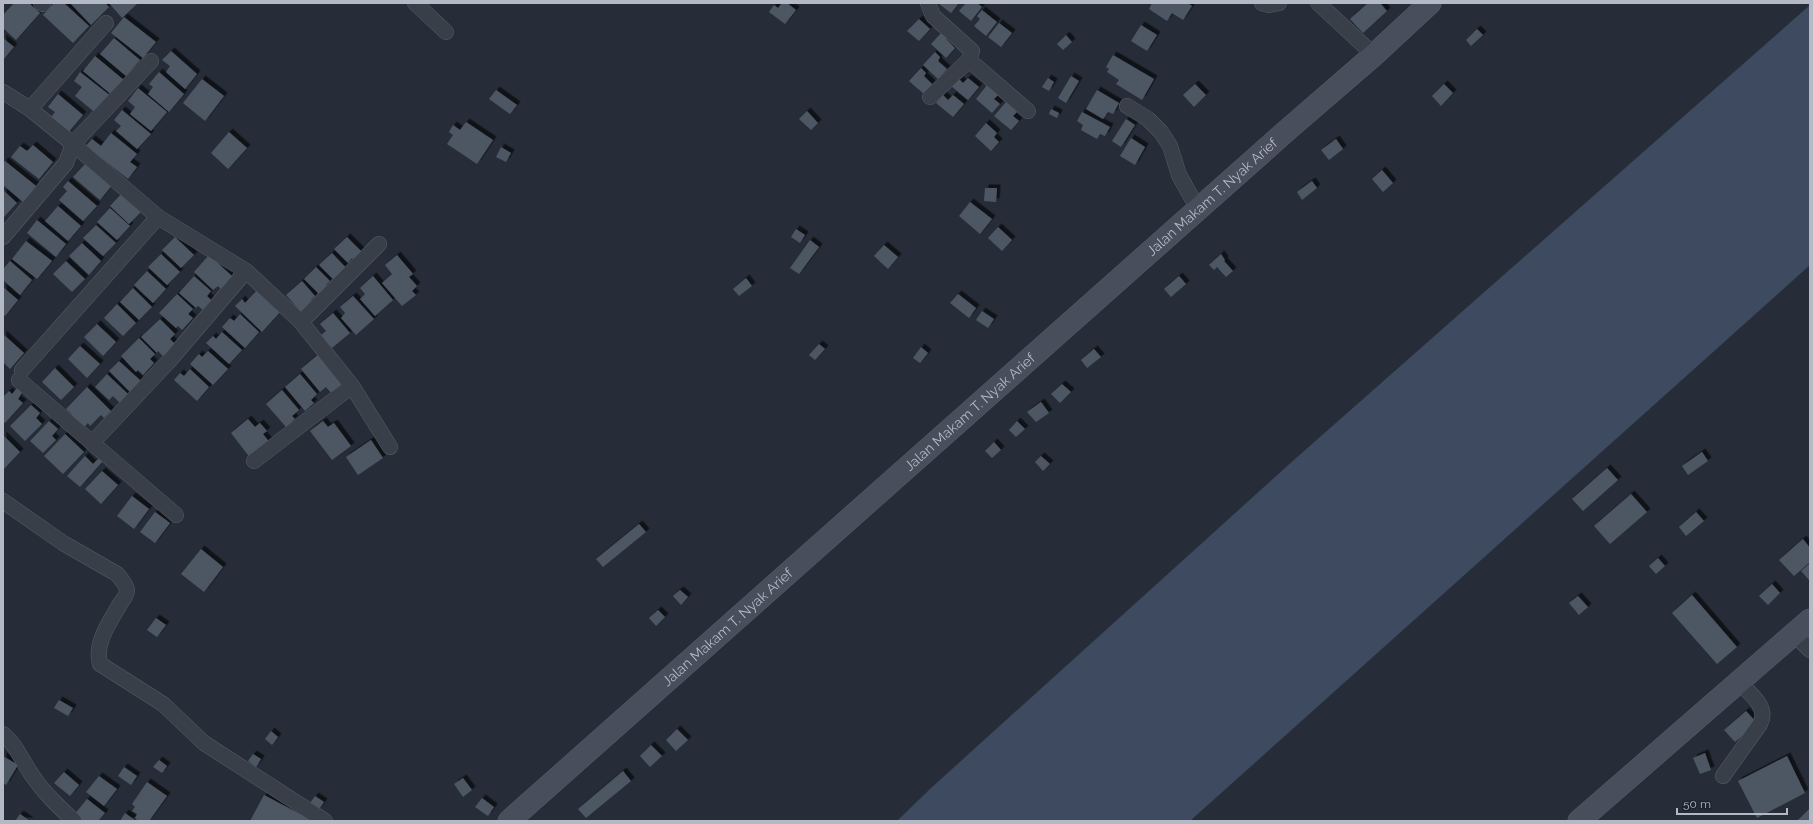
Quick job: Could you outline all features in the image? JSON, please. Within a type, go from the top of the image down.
[{"type":"street","points":[[415,3],[446,32]]},
{"type":"street","points":[[928,3],[933,16],[972,51],[969,60],[930,97]]},
{"type":"street","points":[[1262,3],[1269,5],[1280,3]]},
{"type":"street","points":[[1318,3],[1374,55]]},
{"type":"street","name":"Jalan Makam T. Nyak Arief","points":[[509,821],[1198,209],[1374,55],[1430,3]]},
{"type":"street","points":[[30,109],[106,22]]},
{"type":"street","points":[[969,60],[1028,111]]},
{"type":"street","points":[[3,237],[66,163],[73,144],[151,61]]},
{"type":"street","points":[[3,92],[30,109],[158,217],[246,271],[301,322],[352,386],[390,447]]},
{"type":"street","points":[[1127,106],[1148,119],[1161,132],[1170,146],[1179,175],[1198,209]]},
{"type":"street","points":[[158,217],[20,375],[92,443],[176,515]]},
{"type":"street","points":[[301,322],[379,244]]},
{"type":"street","points":[[92,443],[170,360],[246,271]]},
{"type":"street","points":[[254,461],[352,386]]},
{"type":"street","points":[[3,501],[63,543],[117,574],[124,581],[127,590],[124,598],[108,626],[100,644],[98,656],[100,664],[162,704],[204,743],[324,821]]},
{"type":"street","points":[[1580,821],[1745,689],[1804,636]]},
{"type":"street","points":[[1723,776],[1760,724],[1764,714],[1762,708],[1745,689]]},
{"type":"street","points":[[3,734],[10,739],[32,776],[60,808],[74,821]]},
{"type":"water","points":[[1810,5],[1810,265],[1190,821],[897,821],[931,788],[1295,459]]},
{"type":"building","points":[[14,3],[29,3],[40,13],[16,40],[3,28],[3,15]]},
{"type":"building","points":[[54,3],[64,3],[89,26],[73,43],[43,15]]},
{"type":"building","points":[[70,3],[105,3],[109,7],[91,25]]},
{"type":"building","points":[[109,3],[138,3],[122,18]]},
{"type":"building","points":[[782,3],[787,3],[796,10],[785,24],[769,12],[774,5],[778,8]]},
{"type":"building","points":[[938,3],[959,3],[951,13]]},
{"type":"building","points":[[966,3],[977,3],[982,7],[971,21],[959,11]]},
{"type":"building","points":[[1152,3],[1190,3],[1189,4],[1192,6],[1183,20],[1172,13],[1167,21],[1149,9]]},
{"type":"building","points":[[1368,3],[1380,3],[1387,11],[1363,33],[1350,19]]},
{"type":"building","points":[[982,10],[997,22],[986,36],[974,26],[980,19],[977,16]]},
{"type":"building","points":[[124,17],[156,42],[143,58],[111,33]]},
{"type":"building","points":[[919,19],[930,29],[919,41],[907,31]]},
{"type":"building","points":[[999,23],[1012,33],[1001,47],[988,37]]},
{"type":"building","points":[[1141,25],[1157,35],[1147,51],[1131,41]]},
{"type":"building","points":[[1477,29],[1483,35],[1471,46],[1466,40]]},
{"type":"building","points":[[943,31],[949,36],[946,39],[955,48],[946,58],[931,44]]},
{"type":"building","points":[[1066,35],[1072,42],[1063,50],[1057,44]]},
{"type":"building","points":[[3,38],[14,47],[3,60]]},
{"type":"building","points":[[114,38],[140,60],[126,76],[100,54]]},
{"type":"building","points":[[171,51],[197,74],[185,89],[166,72],[170,66],[162,60]]},
{"type":"building","points":[[935,52],[940,57],[938,61],[947,69],[938,79],[923,65]]},
{"type":"building","points":[[1113,55],[1154,79],[1142,100],[1116,84],[1119,80],[1107,72],[1109,69],[1106,67]]},
{"type":"building","points":[[95,56],[125,81],[113,96],[83,71]]},
{"type":"building","points":[[921,68],[926,73],[924,76],[933,85],[924,94],[909,81]]},
{"type":"building","points":[[80,72],[112,97],[98,115],[75,96],[82,87],[74,81]]},
{"type":"building","points":[[159,72],[184,94],[169,112],[148,94],[153,87],[149,84]]},
{"type":"building","points":[[1071,76],[1079,81],[1066,103],[1058,98]]},
{"type":"building","points":[[958,78],[963,83],[968,78],[979,87],[968,100],[951,86]]},
{"type":"building","points":[[1048,78],[1054,82],[1049,91],[1042,87]]},
{"type":"building","points":[[202,79],[224,96],[205,121],[183,103]]},
{"type":"building","points":[[1195,84],[1206,95],[1194,107],[1183,95]]},
{"type":"building","points":[[1444,84],[1453,93],[1441,106],[1432,96]]},
{"type":"building","points":[[987,85],[998,95],[994,99],[1000,104],[992,113],[976,99]]},
{"type":"building","points":[[138,88],[167,112],[151,131],[130,114],[135,107],[128,101]]},
{"type":"building","points":[[496,90],[517,105],[510,114],[489,99]]},
{"type":"building","points":[[1097,90],[1119,103],[1113,114],[1108,112],[1103,119],[1086,109]]},
{"type":"building","points":[[58,94],[83,115],[67,134],[49,120],[55,112],[48,107]]},
{"type":"building","points":[[943,95],[948,100],[953,95],[964,104],[953,117],[936,103]]},
{"type":"building","points":[[1006,102],[1017,112],[1013,116],[1019,121],[1011,130],[994,116]]},
{"type":"building","points":[[1051,109],[1059,113],[1057,118],[1049,114]]},
{"type":"building","points":[[122,110],[151,134],[137,149],[116,131],[121,126],[114,120]]},
{"type":"building","points":[[807,111],[818,123],[811,130],[799,119]]},
{"type":"building","points":[[1082,112],[1110,127],[1105,136],[1100,134],[1097,139],[1081,130],[1083,125],[1077,121]]},
{"type":"building","points":[[1126,119],[1135,125],[1121,147],[1112,141]]},
{"type":"building","points":[[466,122],[493,140],[477,164],[447,144],[453,135],[449,132],[453,125],[460,130]]},
{"type":"building","points":[[986,123],[997,133],[994,137],[999,142],[991,151],[975,136]]},
{"type":"building","points":[[229,132],[247,148],[228,169],[211,153]]},
{"type":"building","points":[[111,133],[137,154],[130,162],[137,167],[128,179],[86,146],[92,139],[101,146]]},
{"type":"building","points":[[1131,138],[1145,147],[1135,165],[1120,156]]},
{"type":"building","points":[[1336,139],[1343,149],[1329,160],[1321,150]]},
{"type":"building","points":[[33,145],[53,162],[39,179],[11,157],[20,146],[27,151]]},
{"type":"building","points":[[501,147],[511,153],[506,162],[496,157]]},
{"type":"building","points":[[5,161],[36,186],[23,202],[3,185],[3,163]]},
{"type":"building","points":[[87,162],[113,184],[100,200],[73,177]]},
{"type":"building","points":[[1382,170],[1393,183],[1383,192],[1372,179]]},
{"type":"building","points":[[68,181],[97,206],[83,221],[59,200],[67,191],[63,187]]},
{"type":"building","points":[[1312,181],[1317,188],[1302,200],[1297,192]]},
{"type":"building","points":[[985,188],[997,188],[996,202],[984,201]]},
{"type":"building","points":[[3,190],[17,203],[3,218]]},
{"type":"building","points":[[123,192],[142,211],[129,224],[110,206]]},
{"type":"building","points":[[970,202],[992,219],[980,234],[959,216]]},
{"type":"building","points":[[58,206],[81,226],[68,241],[45,221]]},
{"type":"building","points":[[110,208],[130,226],[117,240],[97,222]]},
{"type":"building","points":[[37,220],[66,244],[56,257],[27,233]]},
{"type":"building","points":[[96,225],[116,243],[103,256],[83,238]]},
{"type":"building","points":[[998,227],[1012,240],[1002,251],[988,238]]},
{"type":"building","points":[[796,229],[805,235],[800,243],[791,237]]},
{"type":"building","points":[[175,237],[194,255],[181,268],[162,250]]},
{"type":"building","points":[[347,237],[363,253],[355,261],[352,258],[348,263],[334,249]]},
{"type":"building","points":[[810,240],[819,247],[799,274],[790,268]]},
{"type":"building","points":[[26,241],[52,261],[37,279],[12,259]]},
{"type":"building","points":[[82,243],[101,261],[89,275],[69,256]]},
{"type":"building","points":[[884,245],[898,257],[888,269],[874,256]]},
{"type":"building","points":[[332,253],[348,270],[340,278],[337,275],[333,279],[319,265]]},
{"type":"building","points":[[161,254],[180,272],[167,285],[148,267]]},
{"type":"building","points":[[1221,254],[1225,260],[1224,261],[1233,271],[1226,277],[1217,267],[1214,270],[1209,265]]},
{"type":"building","points":[[209,255],[233,277],[222,290],[218,286],[213,290],[194,272]]},
{"type":"building","points":[[397,255],[413,274],[409,277],[417,286],[412,291],[416,295],[402,306],[382,283],[392,274],[385,265]]},
{"type":"building","points":[[10,261],[32,280],[20,295],[3,280],[3,269]]},
{"type":"building","points":[[66,261],[85,279],[72,292],[53,274]]},
{"type":"building","points":[[316,267],[330,281],[326,285],[329,288],[321,296],[304,279]]},
{"type":"building","points":[[147,271],[166,289],[153,303],[134,285]]},
{"type":"building","points":[[194,276],[211,291],[207,296],[211,300],[203,310],[198,306],[196,308],[179,293]]},
{"type":"building","points":[[373,276],[393,300],[375,316],[360,299],[365,294],[360,288]]},
{"type":"building","points":[[1179,276],[1186,284],[1171,297],[1164,289]]},
{"type":"building","points":[[746,278],[752,286],[739,296],[733,289]]},
{"type":"building","points":[[302,281],[315,296],[311,300],[313,303],[302,313],[286,295]]},
{"type":"building","points":[[3,287],[18,300],[5,316],[3,314]]},
{"type":"building","points":[[133,288],[152,307],[139,320],[120,302]]},
{"type":"building","points":[[258,289],[281,311],[262,332],[235,306],[242,299],[245,303]]},
{"type":"building","points":[[177,294],[193,309],[188,314],[193,318],[182,330],[178,326],[176,328],[159,313]]},
{"type":"building","points":[[958,294],[976,308],[969,318],[950,303]]},
{"type":"building","points":[[353,296],[374,319],[356,335],[341,318],[345,313],[340,307]]},
{"type":"building","points":[[117,304],[136,323],[123,336],[104,318]]},
{"type":"building","points":[[982,311],[994,319],[988,328],[976,320]]},
{"type":"building","points":[[333,313],[350,333],[332,348],[321,335],[326,331],[320,324]]},
{"type":"building","points":[[240,314],[259,332],[245,348],[222,327],[230,318],[234,321]]},
{"type":"building","points":[[160,319],[175,334],[170,339],[175,344],[163,356],[158,351],[157,353],[141,337]]},
{"type":"building","points":[[97,324],[116,342],[103,356],[84,337]]},
{"type":"building","points":[[222,332],[242,350],[229,364],[206,343],[213,336],[216,339]]},
{"type":"building","points":[[3,334],[24,353],[10,369],[3,362]]},
{"type":"building","points":[[139,338],[155,354],[150,359],[154,363],[143,375],[138,370],[136,372],[121,356]]},
{"type":"building","points":[[819,344],[825,349],[815,360],[809,355]]},
{"type":"building","points":[[80,346],[100,364],[87,378],[68,359]]},
{"type":"building","points":[[921,347],[928,353],[920,363],[913,358]]},
{"type":"building","points":[[1094,349],[1101,357],[1087,368],[1081,360]]},
{"type":"building","points":[[208,351],[228,369],[213,385],[190,364],[199,354],[202,357]]},
{"type":"building","points":[[320,353],[345,384],[332,394],[326,387],[320,392],[301,369]]},
{"type":"building","points":[[119,361],[141,381],[130,392],[109,371]]},
{"type":"building","points":[[55,368],[74,387],[61,400],[42,382]]},
{"type":"building","points":[[190,369],[209,387],[197,401],[174,380],[180,373],[184,376]]},
{"type":"building","points":[[107,374],[128,394],[120,403],[113,396],[109,400],[95,387]]},
{"type":"building","points":[[300,374],[317,394],[311,400],[314,403],[305,411],[285,387]]},
{"type":"building","points":[[1062,384],[1071,392],[1060,403],[1051,394]]},
{"type":"building","points":[[87,387],[111,411],[104,418],[101,415],[90,426],[88,423],[84,427],[66,409]]},
{"type":"building","points":[[17,388],[22,393],[18,399],[23,403],[5,423],[3,421],[3,397],[9,391],[12,394]]},
{"type":"building","points":[[282,390],[299,410],[292,416],[295,419],[286,427],[266,404]]},
{"type":"building","points":[[1041,402],[1049,413],[1036,422],[1027,412]]},
{"type":"building","points":[[31,405],[40,413],[36,418],[42,424],[25,441],[10,426]]},
{"type":"building","points":[[248,419],[255,427],[260,423],[267,431],[263,434],[270,443],[251,459],[231,433]]},
{"type":"building","points":[[49,421],[58,429],[52,436],[56,440],[43,453],[30,441]]},
{"type":"building","points":[[323,421],[328,427],[334,423],[351,446],[332,460],[310,431]]},
{"type":"building","points":[[1017,421],[1025,429],[1016,437],[1009,430]]},
{"type":"building","points":[[65,434],[84,452],[63,474],[44,456]]},
{"type":"building","points":[[3,435],[20,452],[3,470]]},
{"type":"building","points":[[371,440],[383,458],[358,475],[346,457]]},
{"type":"building","points":[[994,442],[1001,450],[992,458],[985,451]]},
{"type":"building","points":[[1702,452],[1708,461],[1688,475],[1682,466]]},
{"type":"building","points":[[85,456],[93,464],[99,458],[103,461],[80,487],[67,476]]},
{"type":"building","points":[[1041,456],[1050,464],[1043,471],[1035,462]]},
{"type":"building","points":[[1607,468],[1618,480],[1583,511],[1572,499]]},
{"type":"building","points":[[102,471],[118,485],[101,504],[85,489]]},
{"type":"building","points":[[1631,494],[1647,512],[1610,544],[1594,526]]},
{"type":"building","points":[[132,496],[149,509],[134,529],[117,516]]},
{"type":"building","points":[[155,512],[170,523],[155,543],[140,532]]},
{"type":"building","points":[[1696,512],[1704,521],[1686,536],[1679,527]]},
{"type":"building","points":[[639,524],[646,532],[603,567],[596,559]]},
{"type":"building","points":[[1803,539],[1810,548],[1810,562],[1794,576],[1779,560]]},
{"type":"building","points":[[201,549],[223,567],[204,592],[181,574]]},
{"type":"building","points":[[1658,558],[1665,566],[1656,574],[1649,566]]},
{"type":"building","points":[[1810,563],[1810,581],[1801,571]]},
{"type":"building","points":[[1772,584],[1780,593],[1768,605],[1759,596]]},
{"type":"building","points":[[680,590],[688,597],[681,605],[673,596]]},
{"type":"building","points":[[1692,595],[1737,647],[1717,664],[1672,613]]},
{"type":"building","points":[[1578,596],[1588,607],[1579,615],[1569,603]]},
{"type":"building","points":[[658,610],[665,617],[656,626],[649,618]]},
{"type":"building","points":[[156,618],[166,625],[157,637],[147,630]]},
{"type":"building","points":[[59,700],[73,708],[68,716],[54,708]]},
{"type":"building","points":[[1746,711],[1757,723],[1735,742],[1724,730]]},
{"type":"building","points":[[677,729],[688,740],[676,751],[666,740]]},
{"type":"building","points":[[271,731],[278,737],[272,745],[265,739]]},
{"type":"building","points":[[651,745],[662,756],[650,767],[640,756]]},
{"type":"building","points":[[1705,753],[1711,770],[1700,774],[1693,758]]},
{"type":"building","points":[[253,754],[261,759],[256,767],[248,761]]},
{"type":"building","points":[[3,756],[18,765],[6,785],[3,783]]},
{"type":"building","points":[[1787,756],[1805,793],[1757,818],[1738,781]]},
{"type":"building","points":[[159,760],[167,766],[162,773],[153,767]]},
{"type":"building","points":[[124,767],[137,776],[131,785],[118,776]]},
{"type":"building","points":[[623,771],[631,781],[586,818],[578,809]]},
{"type":"building","points":[[64,772],[79,785],[70,796],[54,783]]},
{"type":"building","points":[[99,776],[117,789],[104,806],[86,792]]},
{"type":"building","points":[[463,778],[472,790],[463,797],[454,784]]},
{"type":"building","points":[[147,782],[167,796],[149,821],[138,821],[135,818],[137,814],[132,811],[135,807],[132,804]]},
{"type":"building","points":[[264,795],[313,821],[250,821]]},
{"type":"building","points":[[315,796],[324,802],[319,809],[310,803]]},
{"type":"building","points":[[482,798],[494,807],[488,816],[475,807]]},
{"type":"building","points":[[87,799],[105,813],[98,821],[81,821],[74,815]]},
{"type":"building","points":[[1810,808],[1810,821],[1797,821]]},
{"type":"building","points":[[125,813],[136,821],[120,821]]},
{"type":"building","points":[[20,814],[30,821],[15,821]]}]
